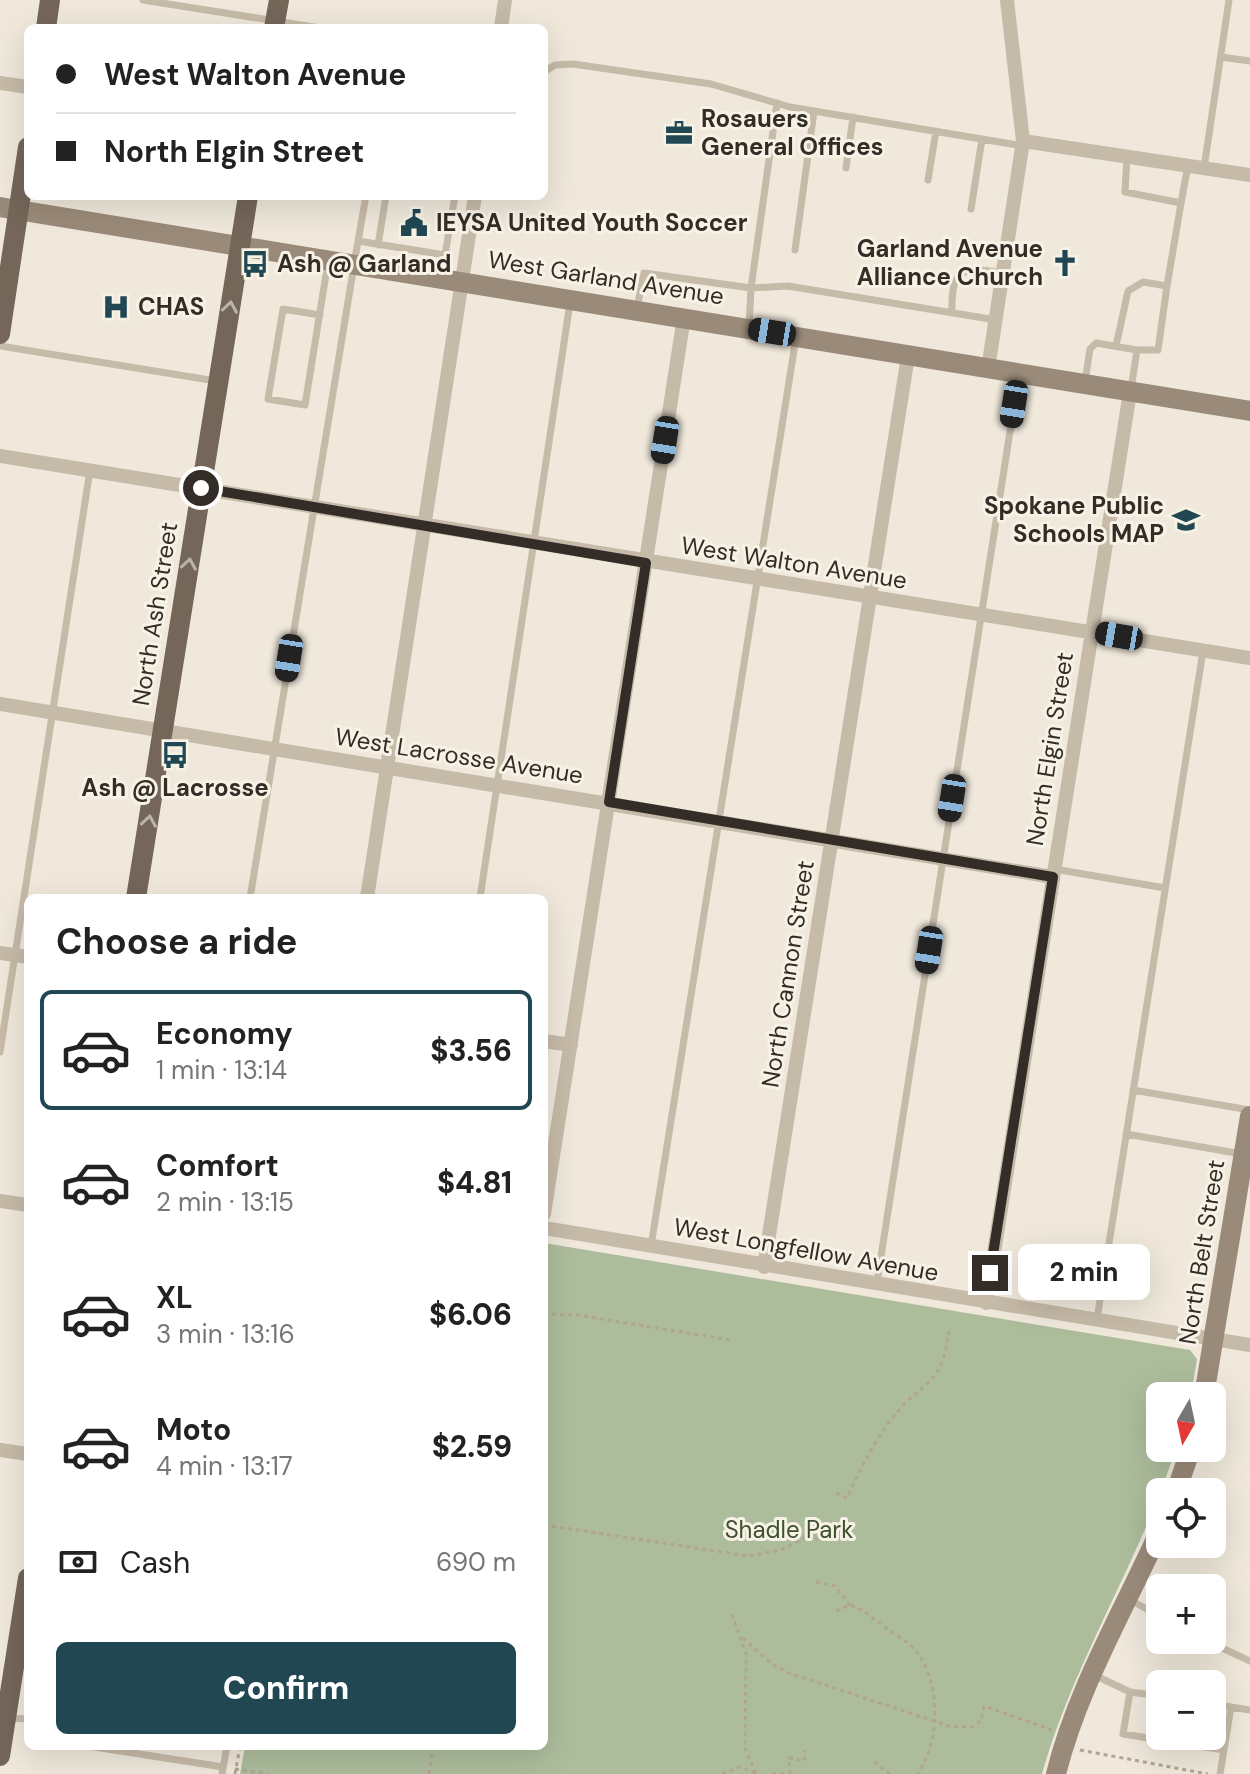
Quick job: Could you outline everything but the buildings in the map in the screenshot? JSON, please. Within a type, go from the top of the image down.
[{"type":"main road","points":[[47,24],[50,0]]},
{"type":"main road","points":[[275,24],[279,0]]},
{"type":"main road","points":[[0,334],[9,208],[24,160]]},
{"type":"main road","name":"North Ash Street","points":[[137,894],[247,200]]},
{"type":"main road","points":[[0,1756],[5,1705],[24,1600]]},
{"type":"street","points":[[502,24],[505,0]]},
{"type":"street","points":[[988,369],[1023,143],[1007,0]]},
{"type":"street","points":[[0,83],[24,86]]},
{"type":"street","points":[[1023,143],[1250,175]]},
{"type":"street","points":[[368,894],[474,200]]},
{"type":"street","name":"West Garland Avenue","points":[[9,208],[1250,411]]},
{"type":"street","points":[[548,1189],[684,317]]},
{"type":"street","name":"North Cannon Street","points":[[764,1267],[908,356]]},
{"type":"street","name":"North Elgin Street","points":[[986,1303],[1130,392]]},
{"type":"street","name":"West Walton Avenue","points":[[0,456],[646,563],[1250,658]]},
{"type":"street","name":"West Lacrosse Avenue","points":[[0,704],[943,859],[1054,873]]},
{"type":"street","points":[[0,953],[22,956]]},
{"type":"street","points":[[548,1042],[571,1045]]},
{"type":"street","name":"North Belt Street","points":[[1206,1382],[1247,1154],[1250,1116]]},
{"type":"street","points":[[0,1201],[24,1204]]},
{"type":"street","name":"West Longfellow Avenue","points":[[548,1229],[764,1267],[1250,1345]]},
{"type":"street","points":[[0,1450],[24,1453]]},
{"type":"street","points":[[1056,1774],[1067,1735],[1092,1675],[1147,1558]]},
{"type":"lane","points":[[143,0],[275,24]]},
{"type":"lane","points":[[1204,168],[1229,0]]},
{"type":"lane","points":[[1221,57],[1250,61]]},
{"type":"lane","points":[[548,69],[555,65],[573,64],[711,84],[814,111],[1023,143]]},
{"type":"lane","points":[[748,328],[777,103]]},
{"type":"lane","points":[[795,250],[814,111]]},
{"type":"lane","points":[[846,168],[853,117]]},
{"type":"lane","points":[[928,180],[936,131]]},
{"type":"lane","points":[[971,209],[982,139]]},
{"type":"lane","points":[[1127,156],[1125,192],[1181,203]]},
{"type":"lane","points":[[1084,384],[1090,349],[1096,343],[1158,350],[1188,165]]},
{"type":"lane","points":[[251,894],[365,200]]},
{"type":"lane","points":[[378,245],[385,200]]},
{"type":"lane","points":[[358,241],[445,255],[454,200]]},
{"type":"lane","points":[[320,315],[283,309],[268,399],[305,405],[320,315],[329,260]]},
{"type":"lane","points":[[952,313],[954,282],[959,273],[974,268],[1003,273]]},
{"type":"lane","points":[[637,310],[644,273],[751,288],[788,286],[996,320]]},
{"type":"lane","points":[[1116,346],[1128,291],[1143,282],[1167,286]]},
{"type":"lane","points":[[481,894],[536,544],[570,299]]},
{"type":"lane","points":[[651,1246],[760,580],[796,336]]},
{"type":"lane","points":[[0,346],[218,381]]},
{"type":"lane","points":[[1130,392],[1137,350]]},
{"type":"lane","points":[[877,1284],[1019,373]]},
{"type":"lane","points":[[30,894],[90,470]]},
{"type":"lane","points":[[1097,1321],[1203,651]]},
{"type":"lane","points":[[1054,873],[1165,888]]},
{"type":"lane","points":[[0,1052],[22,956]]},
{"type":"lane","points":[[1133,1090],[1250,1110]]},
{"type":"lane","points":[[1126,1134],[1247,1154]]},
{"type":"lane","points":[[1128,1599],[1146,1609]]},
{"type":"lane","points":[[1226,1650],[1250,1661]]},
{"type":"lane","points":[[1092,1675],[1130,1692],[1146,1694]]},
{"type":"lane","points":[[1130,1692],[1123,1734],[1146,1738]]},
{"type":"lane","points":[[5,1705],[24,1717]]},
{"type":"lane","points":[[1226,1706],[1250,1710]]},
{"type":"lane","points":[[1226,1738],[1231,1707]]},
{"type":"lane","points":[[110,1750],[223,1770],[226,1750]]},
{"type":"lane","points":[[1220,1774],[1224,1750]]},
{"type":"path","points":[[548,1314],[577,1315],[731,1340]]},
{"type":"path","points":[[836,1493],[847,1498],[879,1436],[896,1413],[942,1369],[949,1331]]},
{"type":"path","points":[[548,1526],[734,1555],[781,1550],[812,1534],[818,1540]]},
{"type":"path","points":[[816,1582],[835,1586],[850,1605],[864,1610],[917,1652],[931,1690],[936,1720],[918,1774]]},
{"type":"path","points":[[836,1611],[850,1605]]},
{"type":"path","points":[[732,1614],[743,1638],[749,1698],[745,1748],[755,1773]]},
{"type":"path","points":[[743,1638],[772,1664],[789,1673],[962,1728],[972,1727],[981,1721],[984,1706],[1053,1731]]},
{"type":"path","points":[[236,1772],[239,1750]]},
{"type":"path","points":[[429,1774],[432,1750]]},
{"type":"path","points":[[790,1774],[789,1758],[804,1761],[805,1750]]},
{"type":"path","points":[[1080,1750],[1208,1771],[1208,1774]]},
{"type":"path","points":[[874,1762],[890,1774]]},
{"type":"path","points":[[722,1774],[740,1767],[755,1773]]},
{"type":"path","points":[[223,1770],[268,1774]]},
{"type":"path","points":[[772,1774],[784,1774]]},
{"type":"green space","name":"Shadle Park","points":[[548,1244],[1190,1350],[1197,1359],[1193,1382],[1146,1382],[1146,1462],[1171,1462],[1166,1478],[1146,1478],[1146,1528],[1089,1650],[1042,1774],[240,1774],[244,1750],[548,1750]]},
{"type":"place","name":"Rosauers General Offices","points":[[679,133]]},
{"type":"place","name":"IEYSA United Youth Soccer","points":[[414,223]]},
{"type":"place","name":"Garland Avenue Alliance Church","points":[[1065,263]]},
{"type":"place","name":"Ash @ Garland","points":[[255,264]]},
{"type":"place","name":"CHAS","points":[[116,307]]},
{"type":"place","name":"Spokane Public Schools MAP","points":[[1186,520]]},
{"type":"place","name":"Ash @ Lacrosse","points":[[175,755]]},
{"type":"route","points":[[201,488],[646,563],[609,802],[1053,877],[990,1273]]}]
